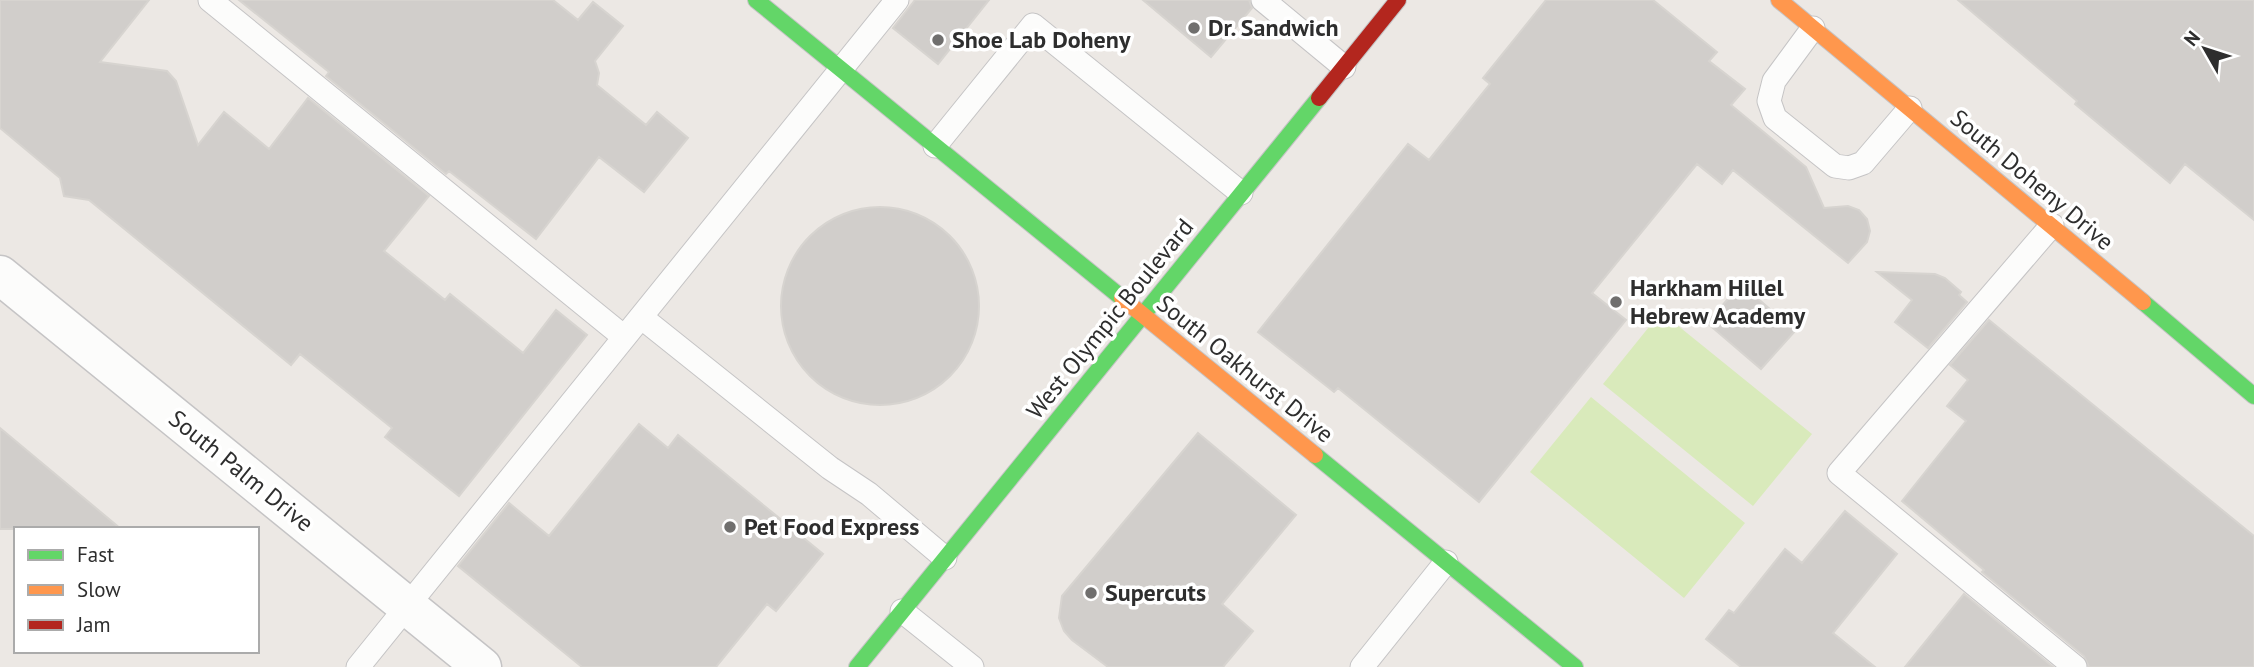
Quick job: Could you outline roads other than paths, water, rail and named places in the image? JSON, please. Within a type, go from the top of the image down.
[{"type":"street","name":"South Oakhurst Drive","points":[[755,0],[1575,667]]},
{"type":"street","name":"West Olympic Boulevard","points":[[857,667],[1398,0]]},
{"type":"street","name":"South Doheny Drive","points":[[1779,0],[2254,396]]},
{"type":"street","name":"South Palm Drive","points":[[0,275],[481,667]]},
{"type":"lane","points":[[210,0],[625,337]]},
{"type":"lane","points":[[358,667],[897,0]]},
{"type":"lane","points":[[1263,0],[1344,67]]},
{"type":"lane","points":[[935,146],[1033,25],[1241,193]]},
{"type":"lane","points":[[1813,27],[1773,81],[1769,101],[1775,118],[1835,166],[1849,168],[1863,163],[1910,108]]},
{"type":"lane","points":[[2052,225],[1839,473],[2075,667]]},
{"type":"lane","points":[[640,317],[830,468],[869,494],[946,558]]},
{"type":"lane","points":[[1362,667],[1446,562]]},
{"type":"lane","points":[[902,611],[972,667]]},
{"type":"place","name":"Dr. Sandwich","points":[[1194,28]]},
{"type":"place","name":"Shoe Lab Doheny","points":[[938,40]]},
{"type":"place","name":"Harkham Hillel Hebrew Academy","points":[[1616,302]]},
{"type":"place","name":"Pet Food Express","points":[[730,527]]},
{"type":"place","name":"Supercuts","points":[[1091,593]]}]
